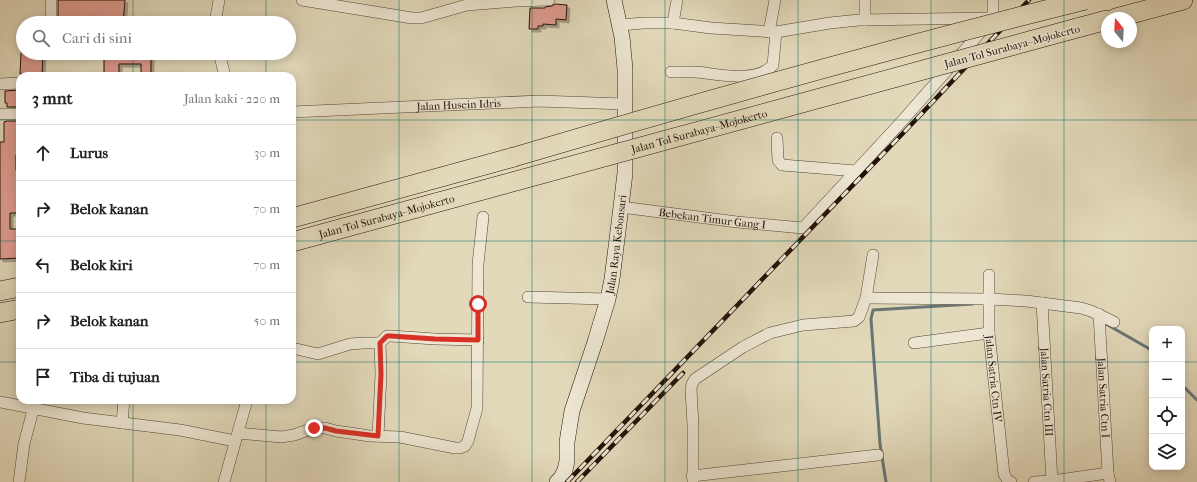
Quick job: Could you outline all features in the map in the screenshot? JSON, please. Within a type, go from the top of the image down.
[{"type":"highway","points":[[920,42],[1058,0]]},
{"type":"highway","points":[[920,42],[1085,0]]},
{"type":"highway","points":[[1137,12],[1183,0]]},
{"type":"highway","name":"Jalan Tol Surabaya–Mojokerto","points":[[296,241],[1101,22]]},
{"type":"highway","name":"Jalan Tol Surabaya–Mojokerto","points":[[296,217],[920,42]]},
{"type":"highway","points":[[0,291],[16,288]]},
{"type":"highway","points":[[0,313],[16,310]]},
{"type":"main road","name":"Jalan Raya Kebonsari","points":[[557,482],[561,478],[566,465],[567,442],[572,411],[608,299],[621,207],[625,173],[625,69],[620,25],[614,0]]},
{"type":"street","points":[[51,0],[51,16]]},
{"type":"street","points":[[216,16],[219,0]]},
{"type":"street","points":[[302,0],[317,1],[412,18],[421,18],[468,3],[549,0]]},
{"type":"street","points":[[673,23],[677,0]]},
{"type":"street","points":[[671,72],[695,72],[749,76],[770,69],[773,65],[772,32],[775,0]]},
{"type":"street","points":[[865,0],[865,20]]},
{"type":"street","points":[[777,138],[778,160],[782,165],[856,171],[904,120],[992,18],[993,0]]},
{"type":"street","points":[[620,25],[673,23],[711,28],[772,32],[830,23],[865,20],[992,18]]},
{"type":"street","points":[[221,60],[224,72]]},
{"type":"street","points":[[0,84],[16,83]]},
{"type":"street","name":"Jalan Husein Idris","points":[[296,112],[539,101],[625,104]]},
{"type":"street","points":[[0,114],[16,114]]},
{"type":"street","name":"Bebekan Timur Gang I","points":[[621,207],[737,222],[803,228],[856,171]]},
{"type":"street","points":[[0,402],[33,410],[83,418],[237,437],[294,435],[314,428],[325,428],[336,431],[400,437],[460,448],[465,446],[468,441],[477,408],[478,264],[483,217]]},
{"type":"street","points":[[873,255],[866,298],[859,317],[854,321],[803,325],[770,333],[743,347],[695,380],[692,384],[691,390],[694,425],[692,479],[878,455]]},
{"type":"street","name":"Jalan Satria Ctn IV","points":[[989,275],[989,333],[1004,474],[1009,482]]},
{"type":"street","points":[[528,298],[608,299]]},
{"type":"street","points":[[866,298],[989,303],[1026,301],[1042,305],[1081,308],[1091,311],[1099,319],[1114,322]]},
{"type":"street","name":"Jalan Satria Ctn III","points":[[1042,305],[1052,481]]},
{"type":"street","name":"Jalan Satria Ctn I","points":[[1099,319],[1109,477]]},
{"type":"street","points":[[914,343],[989,333]]},
{"type":"street","points":[[296,349],[318,354],[350,344],[380,343],[387,336],[478,340]]},
{"type":"street","points":[[378,436],[381,374],[380,343]]},
{"type":"street","points":[[122,423],[124,404]]},
{"type":"street","points":[[224,482],[246,404]]},
{"type":"street","points":[[19,482],[24,444],[33,410]]},
{"type":"street","points":[[1034,482],[1109,477]]},
{"type":"building","points":[[58,0],[125,0],[124,16],[58,16]]},
{"type":"building","points":[[555,4],[567,5],[566,20],[556,19],[556,25],[543,24],[543,26],[538,26],[538,29],[529,29],[530,8],[545,8]]},
{"type":"building","points":[[21,60],[43,60],[42,72],[20,72]]},
{"type":"building","points":[[104,60],[151,60],[151,72],[141,72],[141,64],[119,64],[119,72],[104,72]]},
{"type":"building","points":[[16,90],[16,107],[7,107],[7,103],[5,103],[5,91]]},
{"type":"building","points":[[16,121],[16,213],[10,213],[10,229],[16,229],[16,258],[0,259],[0,142],[4,142],[4,122]]},
{"type":"waterway","points":[[886,482],[880,444],[871,319],[873,310],[973,304]]},
{"type":"waterway","points":[[1106,324],[1149,349]]},
{"type":"waterway","points":[[1185,388],[1197,400]]},
{"type":"railway","points":[[567,482],[908,128],[1029,0]]},
{"type":"railway","points":[[577,482],[683,373]]},
{"type":"route","points":[[314,428],[325,428],[336,431],[378,436],[381,374],[380,343],[387,336],[478,340],[478,304]]}]
